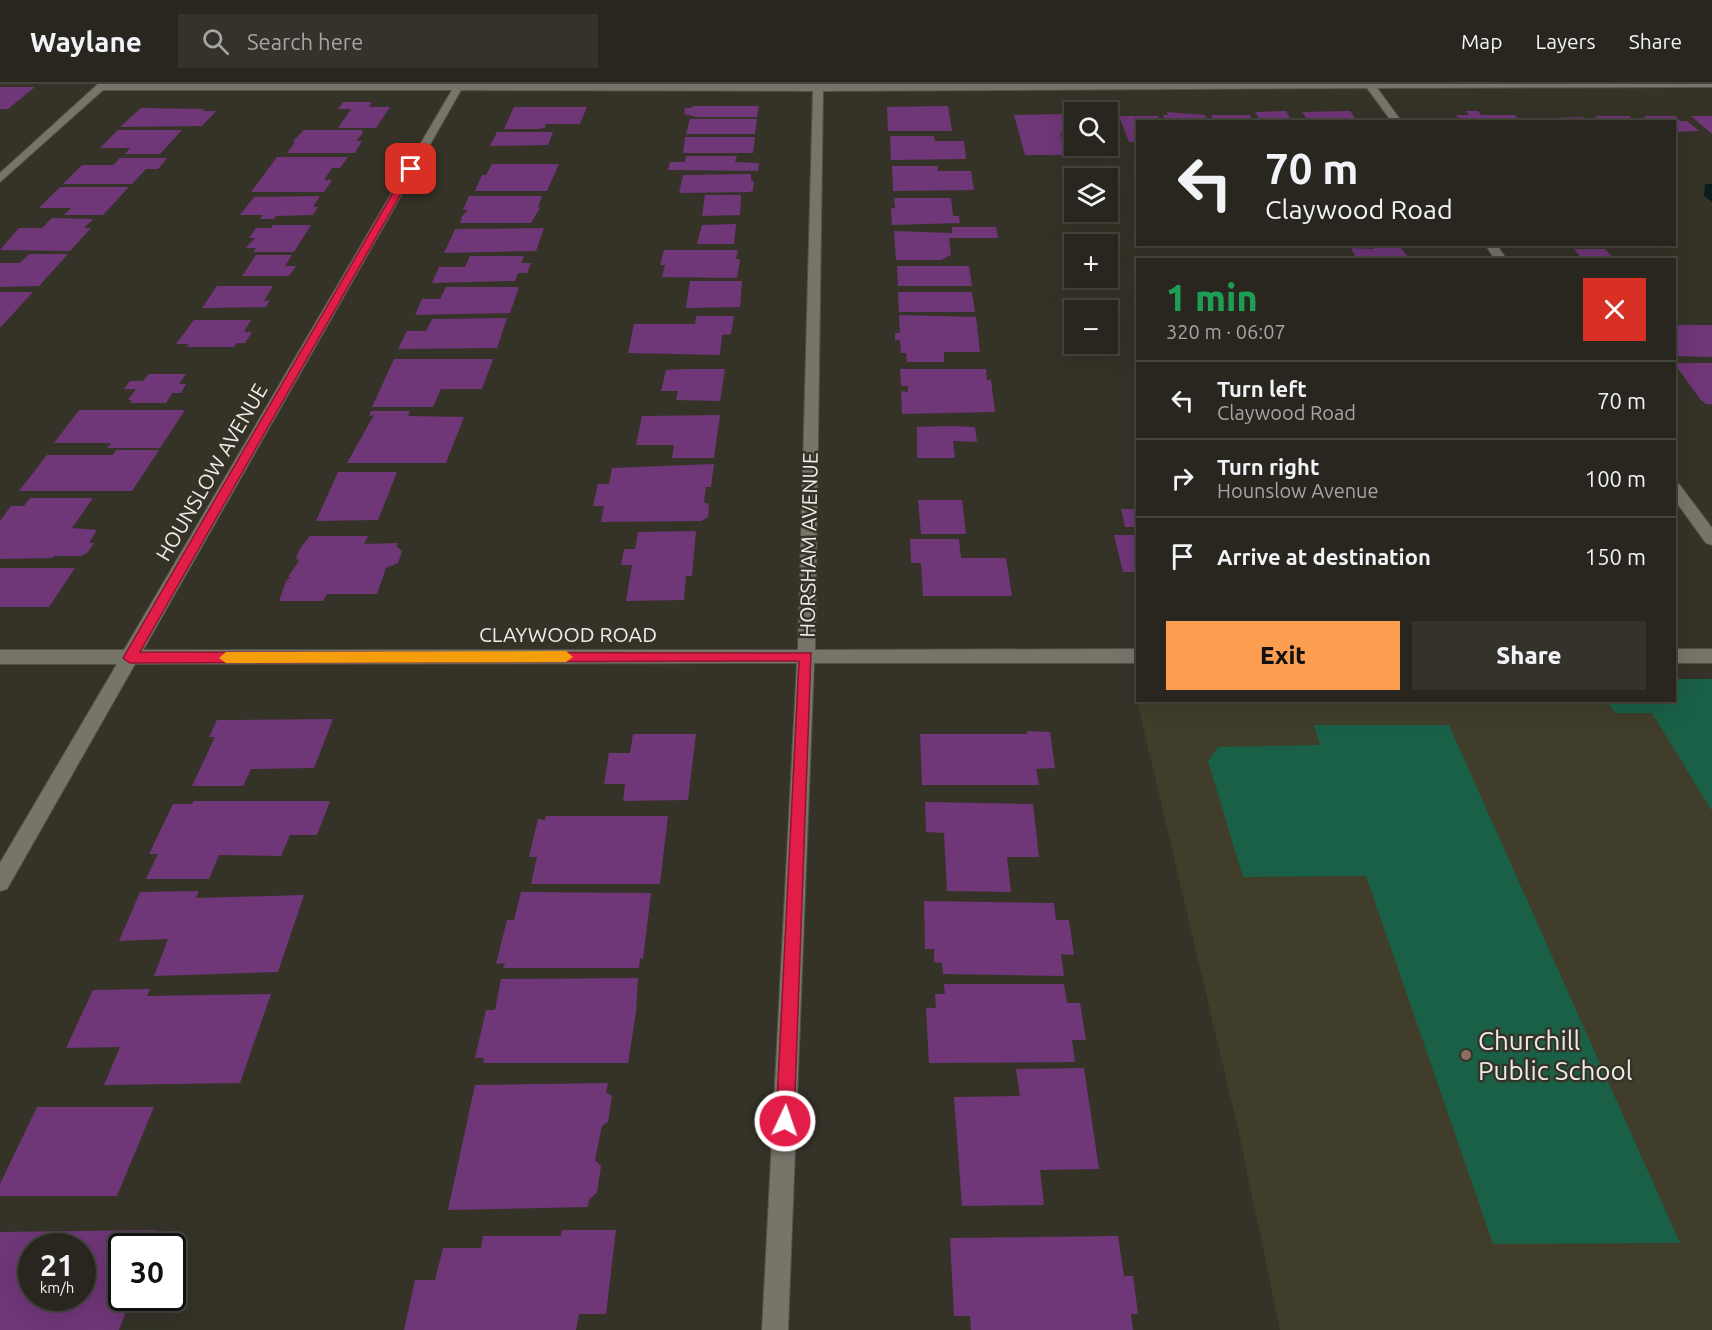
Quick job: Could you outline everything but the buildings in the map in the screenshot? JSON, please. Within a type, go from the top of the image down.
[{"type":"street","points":[[0,179],[103,85],[1712,84]]},
{"type":"street","points":[[1369,85],[1395,120]]},
{"type":"street","name":"HOUNSLOW AVENUE","points":[[0,882],[459,86]]},
{"type":"street","name":"HORSHAM AVENUE","points":[[775,1330],[806,656],[818,86]]},
{"type":"street","points":[[1676,491],[1712,539]]},
{"type":"street","name":"CLAYWOOD ROAD","points":[[0,657],[1136,656]]},
{"type":"street","points":[[1676,656],[1712,656]]},
{"type":"shaded area","name":"Churchill Public School","points":[[1712,701],[1712,1330],[1280,1330],[1238,1129],[1137,702]]},
{"type":"green space","points":[[1676,679],[1712,679],[1712,811],[1652,713],[1616,713],[1607,702],[1676,702]]},
{"type":"green space","points":[[1314,725],[1449,725],[1680,1243],[1493,1244],[1366,876],[1243,877],[1208,761],[1218,747],[1320,745]]},
{"type":"waterway","points":[[1712,186],[1708,186],[1708,196],[1712,200]]},
{"type":"slow traffic","points":[[226,658],[566,657]]},
{"type":"place","name":"Churchill Public School","points":[[1466,1055]]},
{"type":"route","points":[[411,169],[130,658],[806,656],[785,1121]]}]
